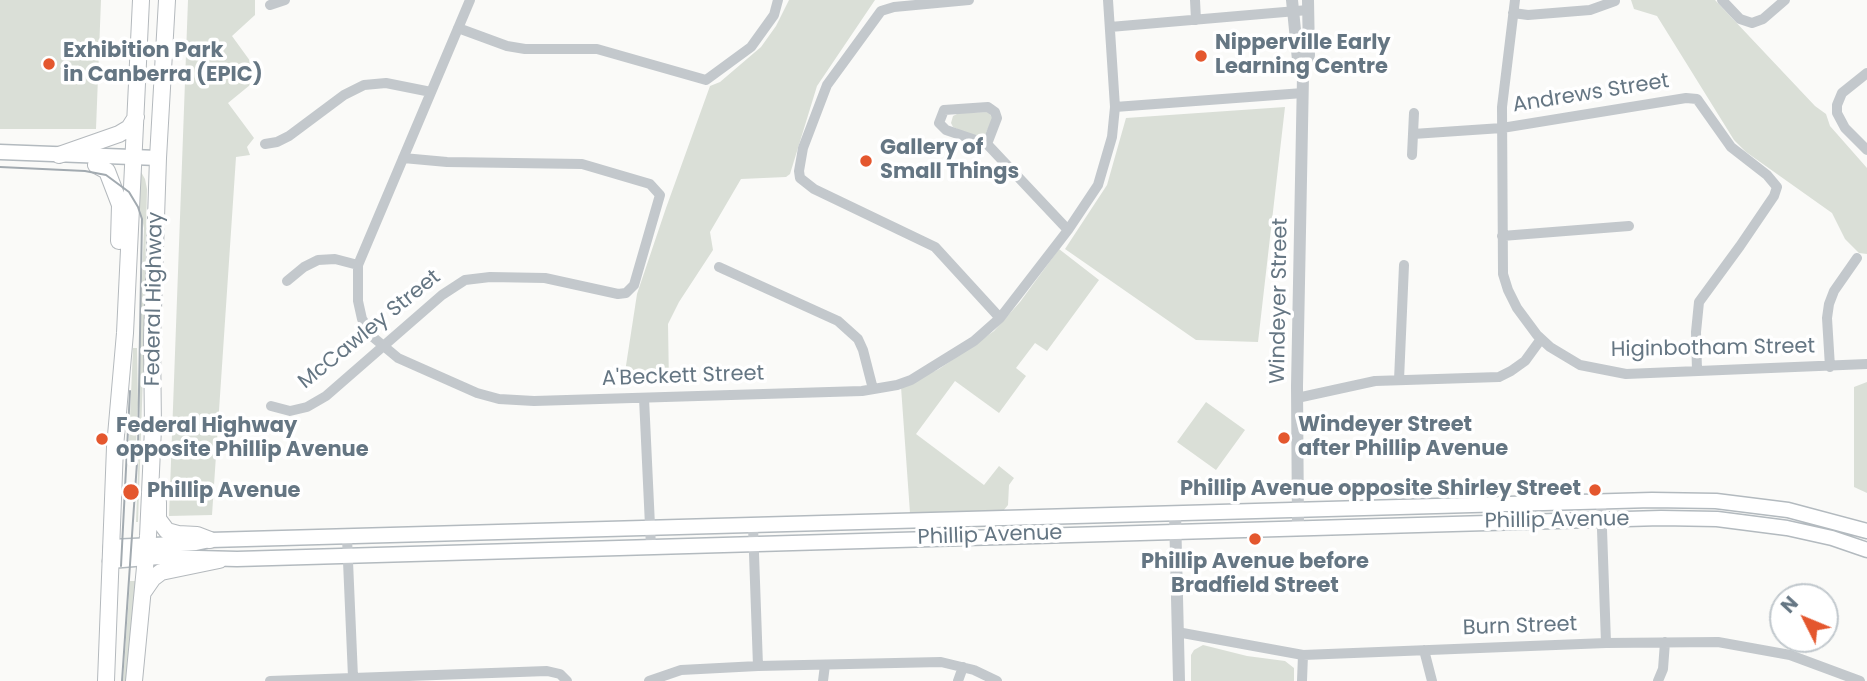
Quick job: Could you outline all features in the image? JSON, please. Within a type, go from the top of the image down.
[{"type":"highway","name":"Federal Highway","points":[[106,681],[115,447],[126,312],[141,0]]},
{"type":"highway","name":"Federal Highway","points":[[134,681],[143,592],[153,428],[152,339],[167,0]]},
{"type":"highway","points":[[59,155],[119,134],[129,128],[136,117]]},
{"type":"highway","points":[[96,165],[107,171],[120,205],[118,286],[126,312]]},
{"type":"highway","points":[[153,428],[161,448],[157,511],[159,522],[171,532],[210,540]]},
{"type":"highway","points":[[143,592],[151,579],[161,572],[219,559]]},
{"type":"main road","points":[[0,152],[158,163]]},
{"type":"main road","points":[[0,159],[96,165],[133,162]]},
{"type":"main road","name":"Phillip Avenue","points":[[110,554],[146,552],[210,540],[1601,501],[1748,504],[1812,515],[1867,531]]},
{"type":"main road","name":"Phillip Avenue","points":[[146,552],[219,559],[1174,531],[1717,519],[1832,538],[1867,550]]},
{"type":"street","points":[[270,5],[285,0]]},
{"type":"street","name":"A'Beckett Street","points":[[470,0],[358,265],[358,301],[362,319],[383,346],[398,358],[477,393],[499,399],[534,401],[873,389],[911,380],[974,341],[1000,318],[1068,230],[1098,185],[1112,137],[1115,107],[1108,0]]},
{"type":"street","points":[[458,28],[507,46],[597,49],[706,80],[751,47],[774,15],[778,0]]},
{"type":"street","points":[[969,0],[894,7],[881,11],[827,85],[803,148],[799,171],[800,178],[814,188],[935,247],[1000,318]]},
{"type":"street","points":[[1195,0],[1196,20]]},
{"type":"street","name":"Higinbotham Street","points":[[1515,0],[1502,107],[1503,274],[1508,290],[1528,324],[1541,339],[1564,357],[1580,365],[1626,374],[1867,364]]},
{"type":"street","points":[[1722,0],[1740,19],[1752,23],[1763,19],[1785,0]]},
{"type":"street","points":[[1513,13],[1528,15],[1590,10],[1615,1]]},
{"type":"street","points":[[1110,27],[1196,20],[1308,5]]},
{"type":"street","name":"Windeyer Street","points":[[1298,528],[1297,398],[1303,76],[1309,55],[1308,5]]},
{"type":"street","name":"Windeyer Street","points":[[1293,6],[1298,60],[1303,76]]},
{"type":"street","points":[[1867,73],[1842,93],[1837,113],[1845,128],[1867,150]]},
{"type":"street","points":[[265,144],[289,136],[354,88],[386,83],[431,92]]},
{"type":"street","points":[[1115,107],[1303,93]]},
{"type":"street","name":"Andrews Street","points":[[1413,135],[1502,128],[1691,97],[1697,99],[1731,147],[1774,181],[1777,187],[1774,196],[1699,302],[1696,332],[1697,371]]},
{"type":"street","points":[[987,144],[997,118],[995,111],[988,107],[944,110],[939,123],[946,130],[987,144],[1068,230]]},
{"type":"street","points":[[1412,155],[1414,113]]},
{"type":"street","name":"McCawley Street","points":[[271,406],[290,411],[307,407],[326,396],[442,295],[465,280],[490,277],[545,278],[618,294],[626,293],[634,285],[660,195],[650,184],[582,164],[447,162],[403,158]]},
{"type":"street","points":[[1502,236],[1629,226]]},
{"type":"street","points":[[287,281],[303,267],[318,260],[335,258],[358,265]]},
{"type":"street","points":[[1830,367],[1827,318],[1829,304],[1834,290],[1857,258]]},
{"type":"street","points":[[1399,380],[1404,265]]},
{"type":"street","points":[[719,267],[838,321],[858,339],[873,389]]},
{"type":"street","points":[[1297,398],[1374,381],[1499,377],[1525,360],[1541,339]]},
{"type":"street","points":[[644,398],[651,547]]},
{"type":"street","points":[[1601,501],[1606,643]]},
{"type":"street","points":[[1175,513],[1179,681]]},
{"type":"street","points":[[753,526],[758,666]]},
{"type":"street","points":[[347,538],[353,677]]},
{"type":"street","name":"Burn Street","points":[[1177,632],[1303,655],[1606,643],[1718,642],[1790,655],[1860,681]]},
{"type":"street","points":[[1658,681],[1663,669],[1665,642]]},
{"type":"street","points":[[1424,650],[1432,681]]},
{"type":"street","points":[[1302,681],[1303,655]]},
{"type":"street","points":[[652,680],[681,670],[941,662],[963,667],[997,681]]},
{"type":"street","points":[[823,681],[825,665]]},
{"type":"street","points":[[958,681],[963,667]]},
{"type":"street","points":[[270,681],[547,671],[560,674],[568,681]]},
{"type":"shaded area","name":"Exhibition Park in Canberra (EPIC)","points":[[0,0],[101,0],[96,129],[0,129]]},
{"type":"shaded area","points":[[188,0],[255,0],[255,15],[232,36],[261,76],[228,103],[254,138],[247,147],[250,155],[236,157],[212,515],[169,516]]},
{"type":"shaded area","points":[[789,0],[875,0],[817,86],[790,174],[786,177],[741,179],[710,232],[713,250],[668,324],[669,384],[623,385],[637,294],[710,86],[720,82],[761,47],[776,26]]},
{"type":"shaded area","points":[[1631,0],[1715,0],[1815,106],[1826,114],[1830,126],[1867,168],[1867,254],[1859,253],[1845,239],[1832,213],[1746,152],[1734,140],[1657,16],[1634,9]]},
{"type":"shaded area","points":[[1285,107],[1258,342],[1196,340],[1065,249],[1107,185],[1126,118]]},
{"type":"shaded area","points":[[988,112],[993,118],[985,135],[979,139],[953,127],[951,123],[953,116],[959,113]]},
{"type":"shaded area","points":[[141,172],[147,189],[147,358],[143,375],[136,522],[144,228],[139,205]]},
{"type":"shaded area","points":[[1059,249],[1099,280],[1047,351],[1035,343],[1016,368],[1026,376],[999,413],[955,381],[916,434],[984,485],[999,466],[1014,478],[1009,485],[1008,505],[1003,511],[910,513],[901,387],[939,369],[994,331],[1020,302]]},
{"type":"shaded area","points":[[133,348],[137,348],[138,404],[135,464],[128,464]]},
{"type":"shaded area","points":[[1867,382],[1867,493],[1854,487],[1854,387]]},
{"type":"shaded area","points":[[1206,402],[1245,430],[1216,470],[1177,442]]},
{"type":"shaded area","points":[[130,581],[135,581],[137,590],[128,681],[123,681]]},
{"type":"shaded area","points":[[1203,645],[1247,656],[1285,661],[1294,668],[1294,681],[1191,681],[1191,655]]},
{"type":"tram line","points":[[0,167],[85,171],[106,175],[129,192],[142,219],[138,448],[122,681]]},
{"type":"tram line","points":[[121,566],[130,391]]},
{"type":"place","name":"Nipperville Early Learning Centre","points":[[1201,56]]},
{"type":"place","name":"Exhibition Park in Canberra (EPIC)","points":[[49,64]]},
{"type":"place","name":"Gallery of Small Things","points":[[866,161]]},
{"type":"place","name":"Windeyer Street after Phillip Avenue","points":[[1284,438]]},
{"type":"place","name":"Federal Highway opposite Phillip Avenue","points":[[102,439]]},
{"type":"place","name":"Phillip Avenue opposite Shirley Street","points":[[1595,490]]},
{"type":"place","name":"Phillip Avenue","points":[[131,492]]},
{"type":"place","name":"Phillip Avenue before Bradfield Street","points":[[1255,539]]}]
